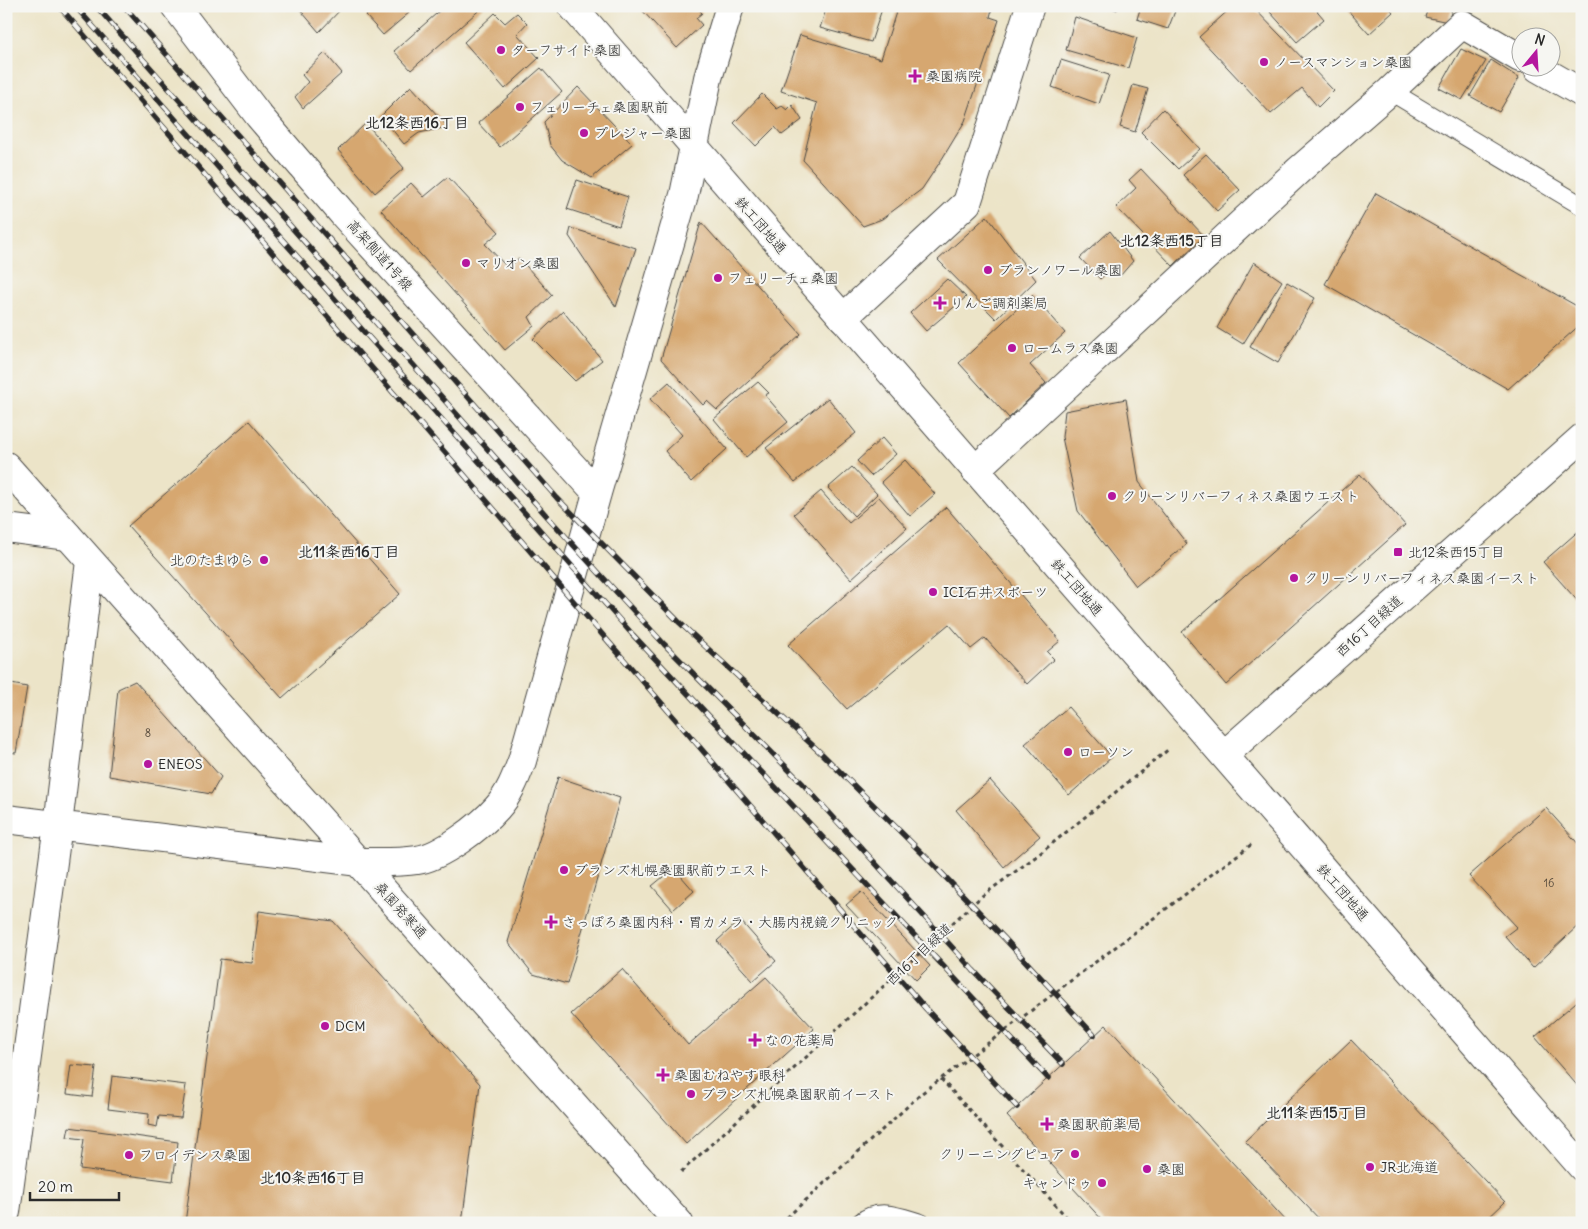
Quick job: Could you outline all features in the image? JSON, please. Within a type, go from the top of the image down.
[{"type":"street","name":"高架側道1号線","points":[[175,6],[259,116],[343,214],[597,492]]},
{"type":"street","name":"鉄工団地通","points":[[572,6],[1582,1167]]},
{"type":"street","points":[[6,819],[359,862],[419,860],[447,848],[498,808],[522,761],[597,492],[684,195],[708,78],[730,6]]},
{"type":"street","points":[[843,318],[967,203],[1030,6]]},
{"type":"street","points":[[975,470],[1299,170],[1462,24],[1510,52]]},
{"type":"street","points":[[1556,78],[1582,93]]},
{"type":"street","name":"西16丁目緑道","points":[[1224,755],[1582,438]]},
{"type":"street","name":"桑園発寒通","points":[[6,466],[679,1223]]},
{"type":"street","points":[[6,528],[68,536]]},
{"type":"street","points":[[6,1212],[13,1109],[58,825],[90,561]]},
{"type":"lane","points":[[1390,90],[1582,206]]},
{"type":"lane","points":[[860,1223],[874,1214],[890,1214],[921,1223]]},
{"type":"path","name":"西16丁目緑道","points":[[681,1172],[982,896],[1038,855],[1169,749]]},
{"type":"path","points":[[781,1223],[922,1093],[1252,844]]},
{"type":"path","points":[[941,1079],[1072,1223]]},
{"type":"building","points":[[297,6],[344,6],[319,32]]},
{"type":"building","points":[[376,6],[417,6],[383,35],[366,16]]},
{"type":"building","points":[[445,6],[484,6],[411,70],[394,51]]},
{"type":"building","points":[[642,6],[696,6],[702,13],[696,18],[702,25],[677,48],[640,8]]},
{"type":"building","points":[[827,6],[883,6],[871,42],[820,28]]},
{"type":"building","points":[[898,6],[993,6],[990,17],[999,20],[965,121],[942,159],[922,189],[882,219],[863,226],[803,160],[817,103],[781,91],[800,35],[881,59]]},
{"type":"building","points":[[1107,6],[1119,6],[1117,10]]},
{"type":"building","points":[[1141,6],[1177,6],[1168,29],[1137,19]]},
{"type":"building","name":"ノースマンション桑園","points":[[1233,6],[1252,6],[1334,91],[1318,107],[1302,88],[1271,114],[1199,37]]},
{"type":"building","points":[[1276,6],[1313,6],[1324,19],[1297,42],[1270,12]]},
{"type":"building","points":[[1344,6],[1388,6],[1393,12],[1369,34]]},
{"type":"building","points":[[1429,6],[1453,6],[1448,22],[1425,17]]},
{"type":"building","name":"ターフサイド桑園","points":[[495,13],[505,23],[517,13],[527,23],[517,34],[539,58],[505,89],[464,42]]},
{"type":"building","points":[[1075,17],[1137,38],[1128,68],[1066,50]]},
{"type":"building","points":[[1461,49],[1486,61],[1462,100],[1439,88]]},
{"type":"building","points":[[325,53],[342,73],[303,108],[295,97],[308,82],[302,75]]},
{"type":"building","points":[[1061,60],[1109,75],[1099,104],[1052,87]]},
{"type":"building","points":[[1491,60],[1510,72],[1510,78],[1519,78],[1499,112],[1470,96]]},
{"type":"building","name":"フェリーチェ桑園駅前","points":[[541,68],[562,92],[500,147],[478,123]]},
{"type":"building","points":[[1133,85],[1148,89],[1135,132],[1120,127]]},
{"type":"building","points":[[411,86],[448,127],[419,133],[404,144],[381,116]]},
{"type":"building","name":"プレジャー桑園","points":[[578,87],[632,144],[592,178],[562,160],[550,145],[544,122]]},
{"type":"building","points":[[762,94],[777,109],[782,106],[787,110],[792,105],[802,120],[782,135],[775,127],[756,146],[734,123]]},
{"type":"building","points":[[1163,109],[1200,149],[1178,169],[1141,132]]},
{"type":"building","points":[[366,123],[404,168],[375,193],[338,150]]},
{"type":"building","points":[[1206,154],[1240,190],[1217,211],[1183,175]]},
{"type":"building","points":[[1141,169],[1204,236],[1173,266],[1116,207],[1136,188],[1129,180]]},
{"type":"building","name":"マリオン桑園","points":[[448,177],[499,232],[485,244],[508,268],[519,258],[552,295],[529,317],[534,326],[505,350],[381,210],[411,183],[424,197]]},
{"type":"building","points":[[577,180],[628,197],[619,226],[567,209]]},
{"type":"building","points":[[1376,193],[1582,309],[1582,323],[1508,389],[1325,284]]},
{"type":"building","name":"ブランノワール桑園","points":[[987,216],[1036,280],[996,319],[938,260]]},
{"type":"building","name":"フェリーチェ桑園","points":[[701,222],[801,334],[717,410],[707,401],[703,405],[661,359]]},
{"type":"building","points":[[571,228],[636,248],[616,307],[569,236]]},
{"type":"building","points":[[1110,231],[1133,261],[1120,276],[1110,270],[1100,279],[1080,258]]},
{"type":"building","points":[[1254,262],[1282,281],[1243,344],[1217,328]]},
{"type":"building","points":[[947,279],[966,297],[926,331],[910,313]]},
{"type":"building","points":[[1287,282],[1315,298],[1278,363],[1250,347]]},
{"type":"building","name":"ロームラス桑園","points":[[1032,295],[1065,333],[1030,365],[1046,383],[1009,418],[959,363]]},
{"type":"building","points":[[563,311],[602,360],[575,381],[533,339]]},
{"type":"building","points":[[669,382],[727,449],[691,482],[665,451],[682,435],[650,399]]},
{"type":"building","points":[[758,382],[769,393],[765,395],[788,422],[746,457],[714,419]]},
{"type":"building","points":[[828,398],[856,433],[795,482],[766,448]]},
{"type":"building","name":"クリーンリバーフィネス桑園ウエスト","points":[[1126,399],[1139,482],[1187,544],[1136,586],[1078,511],[1062,437],[1065,411]]},
{"type":"building","name":"北のたまゆら","points":[[249,421],[400,594],[282,698],[128,526]]},
{"type":"building","points":[[882,438],[896,454],[871,476],[857,461]]},
{"type":"building","points":[[905,460],[935,494],[910,516],[881,482]]},
{"type":"building","points":[[852,467],[877,494],[854,516],[828,488]]},
{"type":"building","name":"クリーンリバーフィネス桑園イースト","points":[[1360,474],[1405,525],[1226,685],[1182,632]]},
{"type":"building","points":[[821,491],[849,523],[879,497],[907,528],[851,579],[794,514]]},
{"type":"building","points":[[946,507],[1060,641],[1047,652],[1054,659],[1027,684],[985,638],[971,649],[949,624],[847,709],[788,645]]},
{"type":"building","points":[[1582,528],[1582,606],[1543,562]]},
{"type":"building","points":[[135,681],[221,777],[211,794],[109,776],[118,689]]},
{"type":"building","points":[[6,683],[27,687],[16,753],[6,752]]},
{"type":"building","points":[[1068,707],[1112,757],[1069,795],[1025,744]]},
{"type":"building","name":"ブランズ札幌桑園駅前ウエスト","points":[[558,777],[620,798],[567,984],[533,974],[508,942]]},
{"type":"building","points":[[990,780],[1040,836],[1004,867],[956,810]]},
{"type":"building","points":[[1546,808],[1582,848],[1582,922],[1533,968],[1505,936],[1517,927],[1469,876]]},
{"type":"building","points":[[674,868],[694,891],[673,910],[652,886]]},
{"type":"building","points":[[861,892],[930,966],[916,980],[846,905]]},
{"type":"building","name":"DCM","points":[[259,911],[333,921],[480,1084],[462,1223],[185,1223],[220,959],[252,963]]},
{"type":"building","points":[[740,920],[776,961],[753,981],[717,941]]},
{"type":"building","name":"ブランズ札幌桑園駅前イースト","points":[[622,969],[688,1045],[766,977],[814,1029],[686,1144],[571,1014]]},
{"type":"building","points":[[1582,997],[1582,1091],[1535,1037]]},
{"type":"building","name":"桑園","points":[[1106,1025],[1288,1223],[1105,1223],[1007,1116]]},
{"type":"building","points":[[1351,1040],[1505,1202],[1483,1223],[1323,1223],[1245,1141]]},
{"type":"building","points":[[71,1065],[96,1067],[92,1097],[67,1094]]},
{"type":"building","points":[[112,1076],[186,1085],[181,1118],[159,1116],[157,1127],[148,1125],[149,1114],[108,1109]]},
{"type":"building","name":"フロイデンス桑園","points":[[69,1127],[178,1142],[173,1181],[80,1169],[84,1139],[67,1137]]},
{"type":"railway","points":[[59,6],[926,1009],[1017,1107]]},
{"type":"railway","points":[[75,6],[633,635],[1048,1078]]},
{"type":"railway","points":[[96,6],[545,514],[664,644],[803,784],[973,970],[1063,1064]]},
{"type":"railway","points":[[124,6],[557,498],[680,623],[822,754],[927,858],[1094,1035]]},
{"type":"place","name":"ターフサイド桑園","points":[[501,50]]},
{"type":"place","name":"ノースマンション桑園","points":[[1264,62]]},
{"type":"place","name":"桑園病院","points":[[915,76]]},
{"type":"place","name":"フェリーチェ桑園駅前","points":[[520,107]]},
{"type":"place","name":"プレジャー桑園","points":[[584,133]]},
{"type":"place","name":"マリオン桑園","points":[[466,263]]},
{"type":"place","name":"ブランノワール桑園","points":[[988,270]]},
{"type":"place","name":"フェリーチェ桑園","points":[[718,278]]},
{"type":"place","name":"りんご調剤薬局","points":[[940,303]]},
{"type":"place","name":"ロームラス桑園","points":[[1012,348]]},
{"type":"place","name":"クリーンリバーフィネス桑園ウエスト","points":[[1112,496]]},
{"type":"place","name":"北12条西15丁目","points":[[1398,552]]},
{"type":"place","name":"北のたまゆら","points":[[264,560]]},
{"type":"place","name":"クリーンリバーフィネス桑園イースト","points":[[1294,578]]},
{"type":"place","name":"ICI石井スポーツ","points":[[933,592]]},
{"type":"place","name":"ローソン","points":[[1068,752]]},
{"type":"place","name":"ENEOS","points":[[148,764]]},
{"type":"place","name":"ブランズ札幌桑園駅前ウエスト","points":[[564,870]]},
{"type":"place","name":"さっぽろ桑園内科・胃カメラ・大腸内視鏡クリニック","points":[[551,922]]},
{"type":"place","name":"DCM","points":[[325,1026]]},
{"type":"place","name":"なの花薬局","points":[[755,1040]]},
{"type":"place","name":"桑園むねやす眼科","points":[[663,1075]]},
{"type":"place","name":"ブランズ札幌桑園駅前イースト","points":[[691,1094]]},
{"type":"place","name":"桑園駅前薬局","points":[[1047,1124]]},
{"type":"place","name":"クリーニングピュア","points":[[1075,1154]]},
{"type":"place","name":"フロイデンス桑園","points":[[129,1155]]},
{"type":"place","name":"JR北海道","points":[[1370,1167]]},
{"type":"place","name":"桑園","points":[[1147,1169]]},
{"type":"place","name":"キャンドゥ","points":[[1102,1183]]},
{"type":"district","name":"北12条西16丁目","points":[[417,122]]},
{"type":"district","name":"北12条西15丁目","points":[[1172,240]]},
{"type":"district","name":"北11条西16丁目","points":[[349,551]]},
{"type":"district","name":"北11条西15丁目","points":[[1317,1112]]},
{"type":"district","name":"北10条西16丁目","points":[[313,1177]]}]
